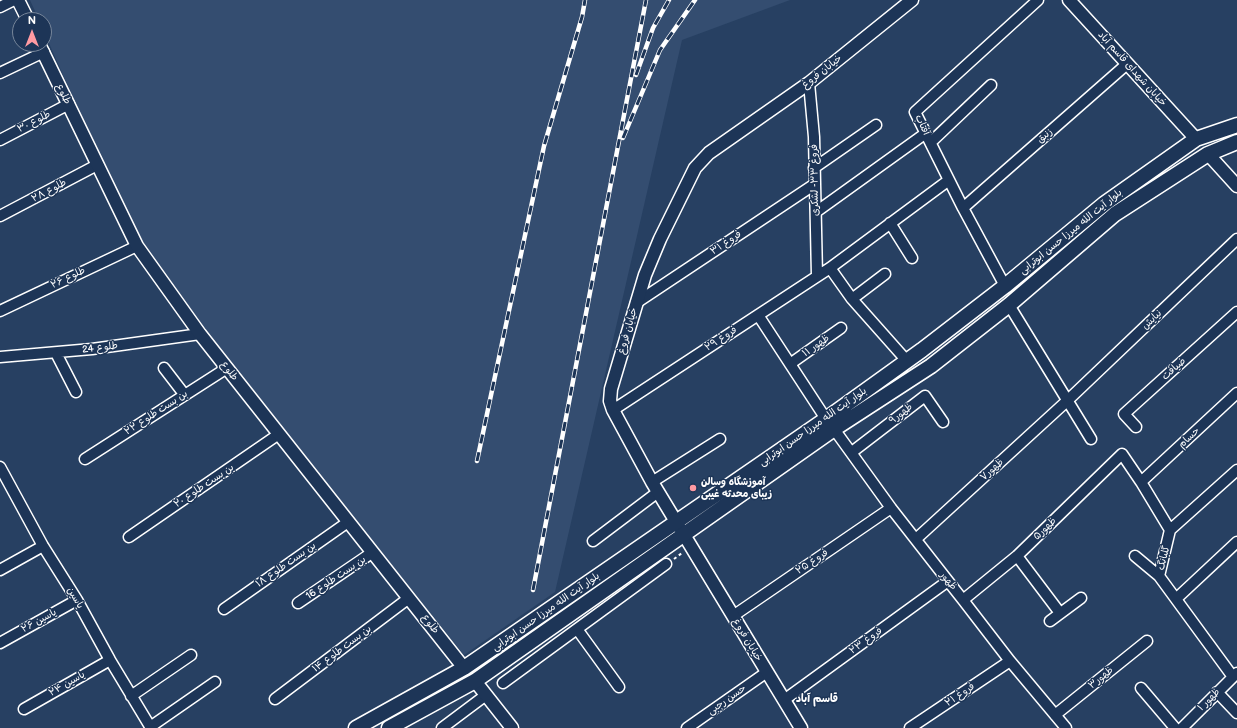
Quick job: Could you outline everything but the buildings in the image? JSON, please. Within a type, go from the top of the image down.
[{"type":"main road","name":"بلوار آیت الله میرزا حسن ابوترابی","points":[[356,728],[464,668],[680,528],[830,424],[907,361],[1005,286],[1104,204],[1196,139],[1237,125]]},
{"type":"main road","points":[[1196,139],[1208,154]]},
{"type":"main road","name":"بلوار آیت الله میرزا حسن ابوترابی","points":[[830,424],[931,366],[1009,305],[1115,214],[1208,154],[1237,142]]},
{"type":"main road","name":"بلوار آیت الله میرزا حسن ابوترابی","points":[[389,728],[475,681],[629,572],[680,528]]},
{"type":"main road","points":[[464,668],[475,681]]},
{"type":"street","points":[[0,7],[14,0]]},
{"type":"street","points":[[18,0],[24,12]]},
{"type":"street","name":"خیابان فروغ","points":[[801,728],[655,487],[613,410],[610,401],[611,390],[645,274],[660,239],[696,168],[709,153],[810,83],[912,0]]},
{"type":"street","name":"آفتاب","points":[[1005,286],[963,208],[915,112],[1038,0]]},
{"type":"street","name":"خیابان شهدای قاسم آباد","points":[[1069,0],[1196,139]]},
{"type":"street","points":[[0,73],[35,52]]},
{"type":"street","name":"طلوع","points":[[44,52],[136,246],[200,334],[464,668]]},
{"type":"street","name":"زنبق","points":[[963,208],[1127,64]]},
{"type":"street","name":"فروغ ۳۳- لشکری","points":[[810,83],[814,137],[817,276]]},
{"type":"street","points":[[816,212],[928,138],[991,85]]},
{"type":"street","name":"طلوع ۳۰","points":[[0,140],[68,104]]},
{"type":"street","points":[[814,168],[876,125]]},
{"type":"street","points":[[1208,154],[1237,186]]},
{"type":"street","name":"طلوع ۲۸","points":[[0,216],[97,165]]},
{"type":"street","name":"فروغ ۲۹","points":[[613,410],[830,268],[949,180]]},
{"type":"street","name":"فروغ ۳۱","points":[[636,303],[815,184]]},
{"type":"street","points":[[890,223],[912,258]]},
{"type":"street","name":"نيايش","points":[[1068,400],[1237,239]]},
{"type":"street","name":"طلوع ۲۶","points":[[0,311],[136,246]]},
{"type":"street","points":[[830,268],[852,299],[907,361]]},
{"type":"street","points":[[852,299],[885,274]]},
{"type":"street","points":[[1009,305],[1091,439]]},
{"type":"street","name":"ضیافت","points":[[1136,428],[1124,414],[1237,312]]},
{"type":"street","name":"ظهور","points":[[758,315],[830,424],[852,452],[891,508],[1010,661],[1066,728]]},
{"type":"street","name":"ظهور ۱۱","points":[[790,364],[841,328]]},
{"type":"street","name":"طلوع 24","points":[[0,357],[92,349],[200,334]]},
{"type":"street","points":[[56,353],[76,392]]},
{"type":"street","points":[[164,368],[184,394]]},
{"type":"street","name":"بن بست طلوع ۲۲","points":[[85,459],[184,394],[227,368]]},
{"type":"street","name":"حسام","points":[[1141,482],[1237,393]]},
{"type":"street","name":"ظهور۹","points":[[852,452],[925,396],[943,422]]},
{"type":"street","name":"ظهور۷","points":[[916,539],[1068,400]]},
{"type":"street","name":"بن بست طلوع ۲۰","points":[[129,537],[279,434]]},
{"type":"street","points":[[593,541],[655,487],[720,439]]},
{"type":"street","name":"ظهور۵","points":[[963,600],[1017,556],[1122,454],[1141,482]]},
{"type":"street","name":"یاسین","points":[[0,467],[43,546],[77,600],[110,660],[150,727]]},
{"type":"street","points":[[1141,482],[1170,530],[1237,470]]},
{"type":"street","name":"فروغ ۲۵","points":[[733,616],[891,508]]},
{"type":"street","name":"بن بست طلوع ۱۸","points":[[224,609],[348,522]]},
{"type":"street","name":"گلبانگ","points":[[1170,530],[1160,576],[1235,675]]},
{"type":"street","points":[[1177,598],[1237,542]]},
{"type":"street","points":[[0,570],[43,546]]},
{"type":"street","name":"بن بست طلوع 16","points":[[298,604],[373,552]]},
{"type":"street","points":[[1017,556],[1060,613]]},
{"type":"street","points":[[1135,556],[1160,576]]},
{"type":"street","points":[[503,683],[666,564]]},
{"type":"street","points":[[629,572],[638,584]]},
{"type":"street","name":"فروغ ۲۳","points":[[784,700],[948,581]]},
{"type":"street","name":"بن بست طلوع ۱۴","points":[[275,699],[409,598]]},
{"type":"street","points":[[1050,621],[1081,598]]},
{"type":"street","name":"یاسین ۲۶","points":[[0,643],[77,600]]},
{"type":"street","points":[[577,629],[619,687]]},
{"type":"street","name":"ظهور۳","points":[[1055,715],[1147,641]]},
{"type":"street","points":[[520,650],[530,663]]},
{"type":"street","points":[[131,696],[191,655]]},
{"type":"street","name":"یاسین ۲۴","points":[[24,709],[110,660]]},
{"type":"street","name":"فروغ ۲۱","points":[[910,728],[1010,661]]},
{"type":"street","name":"حسن رجبی","points":[[687,728],[767,672]]},
{"type":"street","name":"ظهور ۱","points":[[1182,728],[1235,675]]},
{"type":"street","points":[[475,681],[512,728]]},
{"type":"street","points":[[150,727],[215,682]]},
{"type":"street","points":[[1141,688],[1175,728]]},
{"type":"street","points":[[1218,692],[1237,713]]},
{"type":"street","points":[[442,728],[486,695]]},
{"type":"path","points":[[666,564],[691,547]]},
{"type":"shaded area","points":[[30,0],[790,0],[682,40],[555,592],[464,655],[163,279],[126,217],[52,50],[52,12],[35,12]]},
{"type":"railway","points":[[477,461],[544,146],[582,17],[585,0]]},
{"type":"railway","points":[[533,590],[646,0]]},
{"type":"railway","points":[[636,75],[653,28],[669,0]]},
{"type":"railway","points":[[623,138],[660,50],[695,0]]},
{"type":"place","name":"آموزشگاه وسالن زیبای محدثه غیبی","points":[[693,488]]},
{"type":"district","name":"قاسم آباد","points":[[817,699]]}]
